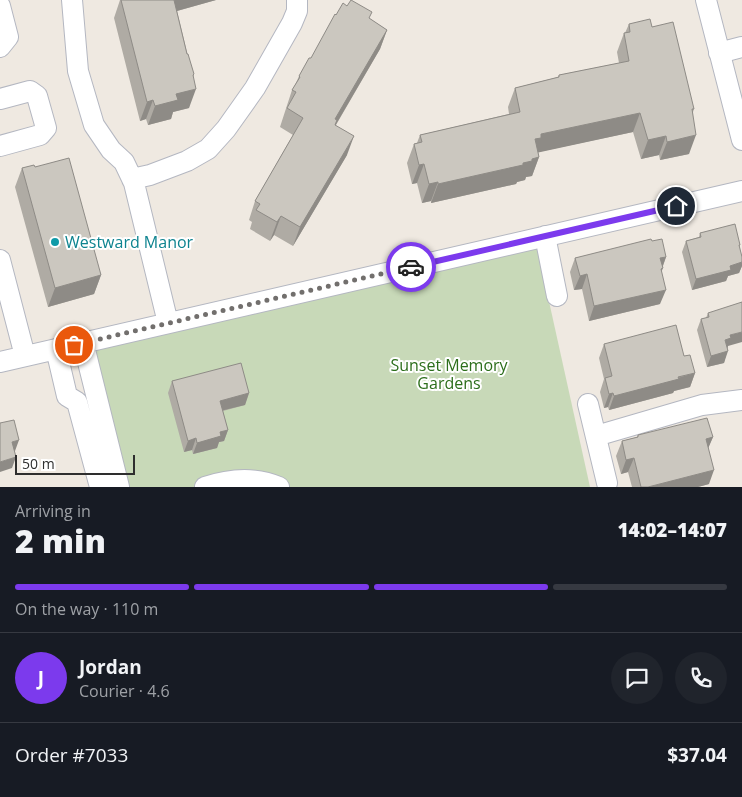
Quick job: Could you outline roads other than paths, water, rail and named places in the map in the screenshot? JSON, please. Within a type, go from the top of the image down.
[{"type":"street","points":[[72,0],[78,71],[94,125],[111,150],[124,162],[132,179],[168,323]]},
{"type":"street","points":[[132,179],[150,175],[208,149],[226,129],[255,88],[292,23],[297,10],[297,0]]},
{"type":"street","points":[[706,0],[742,140]]},
{"type":"street","points":[[0,6],[8,38],[0,47]]},
{"type":"street","points":[[719,53],[742,47]]},
{"type":"street","points":[[0,99],[30,91],[37,96],[46,128],[40,135],[0,145]]},
{"type":"street","points":[[0,362],[742,191]]},
{"type":"street","points":[[545,236],[558,296]]},
{"type":"street","points":[[0,260],[25,356]]},
{"type":"street","points":[[83,342],[119,487]]},
{"type":"street","points":[[56,349],[67,396],[77,402],[100,487]]},
{"type":"street","points":[[596,436],[702,406],[724,401],[742,400]]},
{"type":"street","points":[[588,404],[607,483]]},
{"type":"street","points":[[205,487],[223,481],[238,480],[264,482],[280,487]]},
{"type":"place","name":"Westward Manor","points":[[55,242]]},
{"type":"park label","name":"Sunset Memory Gardens","points":[[449,374]]}]
